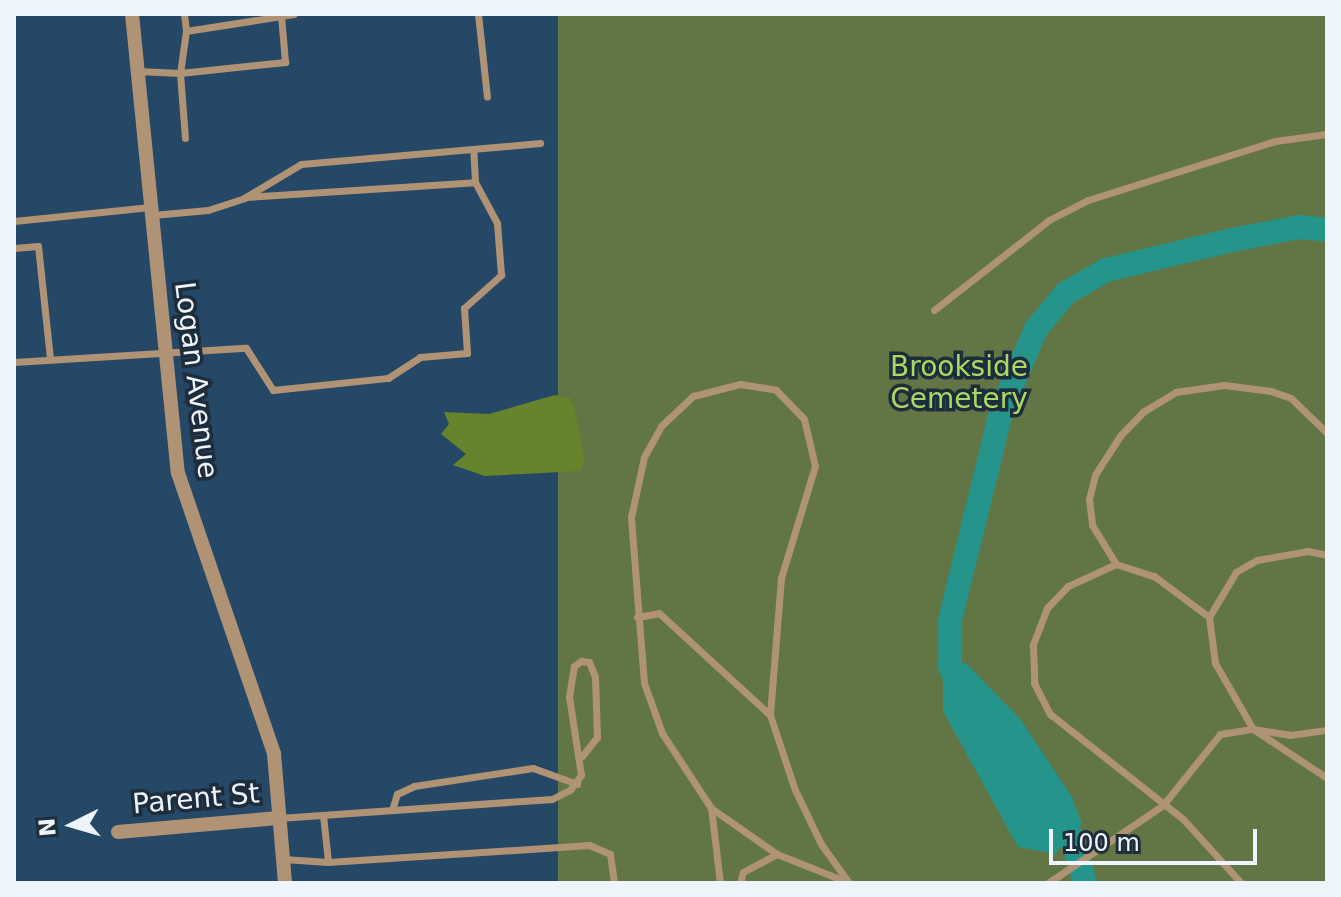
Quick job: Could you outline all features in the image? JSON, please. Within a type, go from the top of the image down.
[{"type":"street","name":"Logan Avenue","points":[[132,14],[163,352],[178,473],[274,754],[285,883]]},
{"type":"street","name":"Parent St","points":[[118,832],[279,818]]},
{"type":"lane","points":[[184,14],[186,31],[180,73],[185,138]]},
{"type":"lane","points":[[226,14],[227,26]]},
{"type":"lane","points":[[186,31],[294,14]]},
{"type":"lane","points":[[478,14],[487,97]]},
{"type":"lane","points":[[138,71],[180,73],[285,62],[281,15]]},
{"type":"lane","points":[[934,310],[1049,220],[1088,200],[1275,141],[1327,134]]},
{"type":"lane","points":[[14,221],[208,210],[244,198],[301,164],[540,143]]},
{"type":"lane","points":[[14,362],[246,348],[273,390],[388,378],[420,357],[467,353],[464,308],[501,275],[497,223],[475,182],[473,149]]},
{"type":"lane","points":[[244,198],[475,182]]},
{"type":"lane","points":[[14,248],[38,246],[50,358]]},
{"type":"lane","points":[[740,384],[776,390],[804,419],[815,466],[781,578],[770,715],[801,804],[821,844],[849,883],[777,854],[711,808],[662,733],[644,683],[631,517],[644,457],[661,426],[693,396],[740,384]]},
{"type":"lane","points":[[1209,617],[1154,576],[1116,564],[1096,536],[1089,499],[1113,445],[1160,401],[1176,392],[1224,385],[1271,391],[1291,398],[1327,433]]},
{"type":"lane","points":[[1327,555],[1308,551],[1257,560],[1236,572],[1209,617],[1215,663],[1253,729],[1327,778]]},
{"type":"lane","points":[[1116,564],[1068,586],[1047,608],[1033,645],[1034,683],[1050,714],[1201,835],[1241,883]]},
{"type":"lane","points":[[637,617],[659,613],[770,715]]},
{"type":"lane","points":[[279,818],[552,799],[577,784],[582,756],[569,697],[574,666],[581,661],[589,662],[595,677],[597,737],[582,756]]},
{"type":"lane","points":[[1048,883],[1163,805],[1220,734],[1253,729],[1290,735],[1327,730]]},
{"type":"lane","points":[[392,810],[397,794],[414,786],[533,768],[577,784]]},
{"type":"lane","points":[[711,808],[720,883]]},
{"type":"lane","points":[[323,815],[328,862]]},
{"type":"lane","points":[[283,859],[328,862],[589,845],[610,854],[614,883]]},
{"type":"lane","points":[[740,883],[743,872],[777,854]]},
{"type":"green space","name":"Brookside Cemetery","points":[[558,14],[1327,14],[1327,883],[558,883]]},
{"type":"shaded area","points":[[555,395],[570,398],[575,411],[585,461],[580,471],[485,476],[453,465],[466,454],[441,434],[449,424],[444,412],[489,414]]},
{"type":"shaded area","points":[[966,663],[1021,720],[1072,797],[1082,824],[1055,854],[1018,847],[943,711],[943,673],[950,665]]},
{"type":"waterway","points":[[960,693],[950,665],[950,620],[1002,409],[1036,329],[1066,293],[1106,270],[1300,227],[1327,230]]},
{"type":"waterway","points":[[1053,814],[1072,838],[1085,883]]}]
